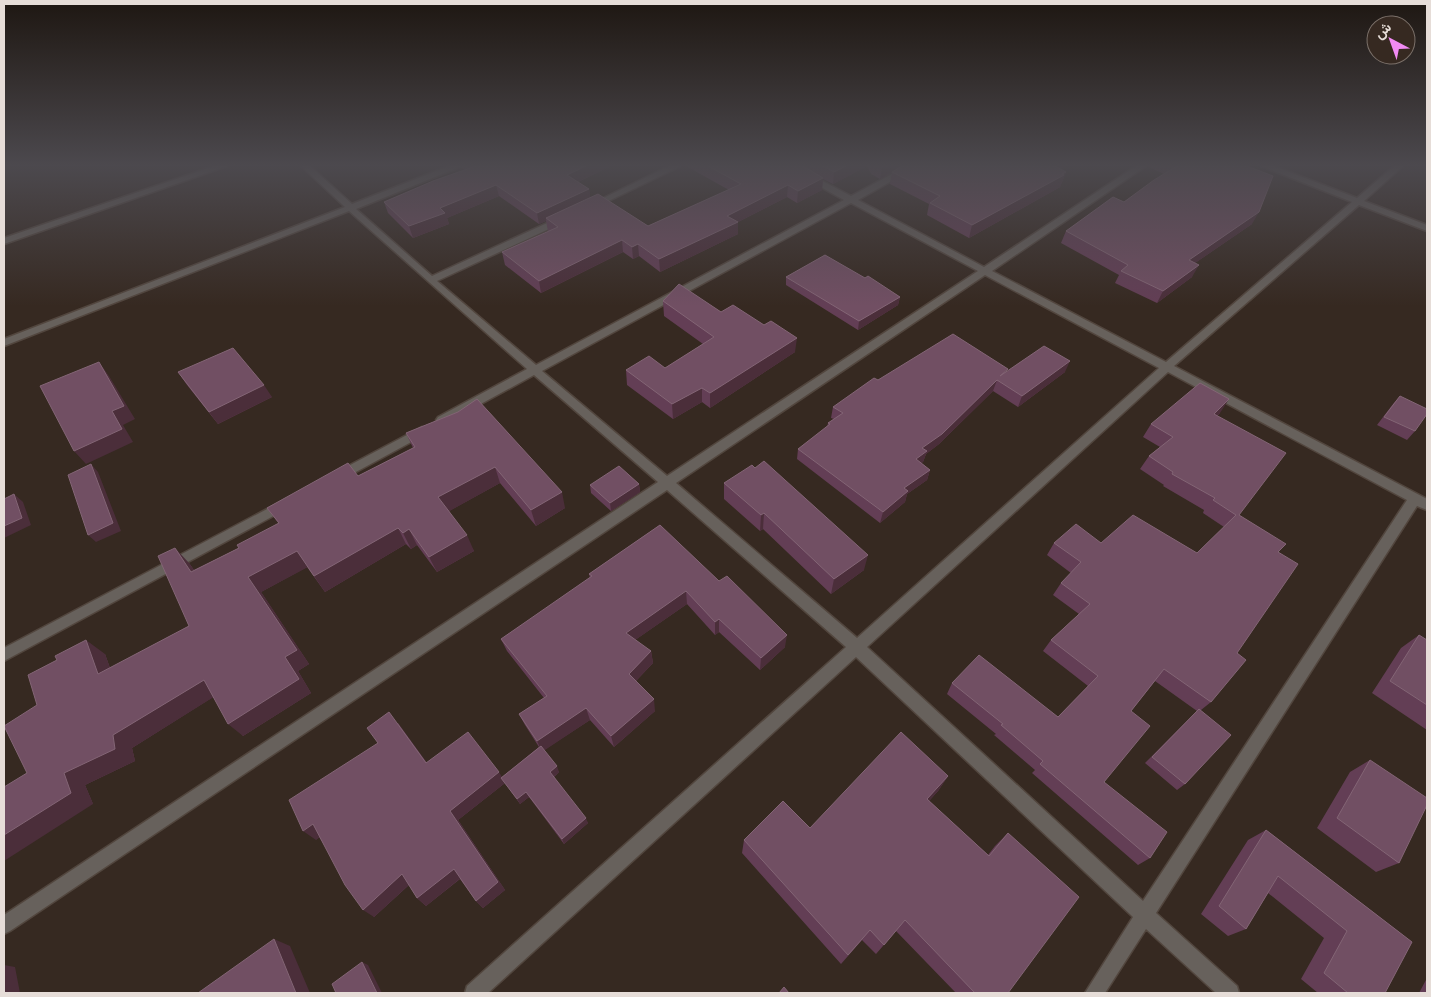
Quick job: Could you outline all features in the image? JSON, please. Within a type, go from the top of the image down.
[{"type":"street","points":[[4,241],[87,213]]},
{"type":"street","points":[[4,343],[338,213]]},
{"type":"street","points":[[355,213],[535,371],[855,646],[1145,917],[1230,993]]},
{"type":"street","points":[[326,483],[828,213]]},
{"type":"street","points":[[875,213],[1421,502],[1094,993]]},
{"type":"street","points":[[4,925],[1071,213]]},
{"type":"street","points":[[474,993],[855,646],[1166,367],[1347,213]]},
{"type":"street","points":[[1387,213],[1427,228]]},
{"type":"street","points":[[431,280],[567,217]]},
{"type":"street","points":[[4,655],[300,497]]},
{"type":"building","points":[[395,213],[445,213],[409,226]]},
{"type":"building","points":[[558,213],[627,213],[648,226],[678,213],[734,213],[727,216],[738,222],[659,259],[638,244],[632,247],[622,240],[539,281],[502,252],[558,227],[546,218]]},
{"type":"building","points":[[948,213],[995,213],[972,225]]},
{"type":"building","points":[[1092,213],[1258,213],[1189,260],[1199,265],[1163,291],[1121,271],[1128,265],[1066,231]]},
{"type":"building","points":[[825,255],[865,278],[868,276],[900,297],[859,321],[786,277]]},
{"type":"building","points":[[679,284],[721,312],[733,305],[764,325],[771,321],[797,338],[710,393],[702,388],[672,404],[626,370],[649,356],[665,368],[714,337],[663,301]]},
{"type":"building","points":[[953,334],[1008,369],[1000,376],[1044,346],[1070,361],[1022,396],[997,380],[942,434],[922,448],[927,451],[916,459],[930,470],[904,488],[908,491],[883,512],[798,449],[830,424],[828,423],[843,413],[833,407],[874,378],[878,380]]},
{"type":"building","points":[[233,348],[264,385],[209,412],[178,372]]},
{"type":"building","points":[[99,362],[124,406],[112,411],[122,429],[74,451],[40,386]]},
{"type":"building","points":[[1200,383],[1229,399],[1214,414],[1286,453],[1239,515],[1286,544],[1278,552],[1298,564],[1237,653],[1246,660],[1211,702],[1164,669],[1131,711],[1150,726],[1104,782],[1167,832],[1150,858],[1040,764],[1043,761],[1001,725],[1003,724],[952,683],[979,655],[1058,717],[1098,676],[1051,640],[1090,604],[1061,583],[1081,562],[1054,543],[1076,524],[1101,543],[1133,515],[1197,553],[1236,515],[1213,500],[1215,498],[1172,474],[1173,472],[1149,456],[1173,437],[1151,424]]},
{"type":"building","points":[[1400,396],[1427,409],[1427,414],[1415,431],[1384,417]]},
{"type":"building","points":[[477,399],[562,492],[531,510],[495,467],[438,497],[467,535],[429,557],[409,529],[403,533],[398,528],[314,576],[297,551],[248,577],[297,650],[285,657],[299,679],[228,724],[204,680],[113,735],[115,749],[64,773],[71,793],[4,835],[4,787],[27,773],[4,726],[37,705],[28,675],[57,660],[55,656],[86,640],[98,674],[189,626],[158,556],[175,548],[191,572],[239,548],[237,545],[279,523],[267,508],[348,463],[358,476],[415,447],[406,433],[458,412]]},
{"type":"building","points":[[764,461],[868,555],[834,579],[764,513],[761,515],[724,483],[752,465],[755,468]]},
{"type":"building","points":[[91,464],[113,523],[88,535],[68,475]]},
{"type":"building","points":[[619,466],[639,484],[610,503],[590,485]]},
{"type":"building","points":[[14,494],[22,518],[4,526],[4,499]]},
{"type":"building","points":[[660,525],[719,581],[727,576],[787,635],[761,658],[719,619],[715,622],[686,591],[626,633],[651,651],[629,674],[654,699],[611,736],[586,708],[537,741],[519,714],[547,696],[501,639],[592,576],[589,574]]},
{"type":"building","points":[[1419,635],[1427,640],[1427,705],[1390,681]]},
{"type":"building","points":[[1199,709],[1231,735],[1185,784],[1152,757]]},
{"type":"building","points":[[389,712],[426,763],[468,732],[499,772],[450,811],[498,882],[476,901],[454,869],[417,898],[402,874],[363,910],[345,885],[313,824],[303,831],[289,800],[378,743],[367,728]]},
{"type":"building","points":[[901,732],[948,776],[927,799],[989,856],[1008,833],[1079,897],[1008,993],[975,993],[905,920],[884,945],[870,930],[848,955],[744,840],[783,801],[810,828]]},
{"type":"building","points":[[541,746],[557,766],[550,772],[586,818],[562,839],[526,792],[517,799],[501,778]]},
{"type":"building","points":[[1370,760],[1427,798],[1427,805],[1399,863],[1337,818]]},
{"type":"building","points":[[1266,830],[1412,942],[1385,993],[1348,993],[1324,973],[1347,931],[1278,876],[1246,929],[1219,906]]},
{"type":"building","points":[[274,939],[296,993],[198,993]]},
{"type":"building","points":[[362,962],[377,993],[336,993],[332,984]]},
{"type":"building","points":[[784,987],[789,993],[779,993]]}]
